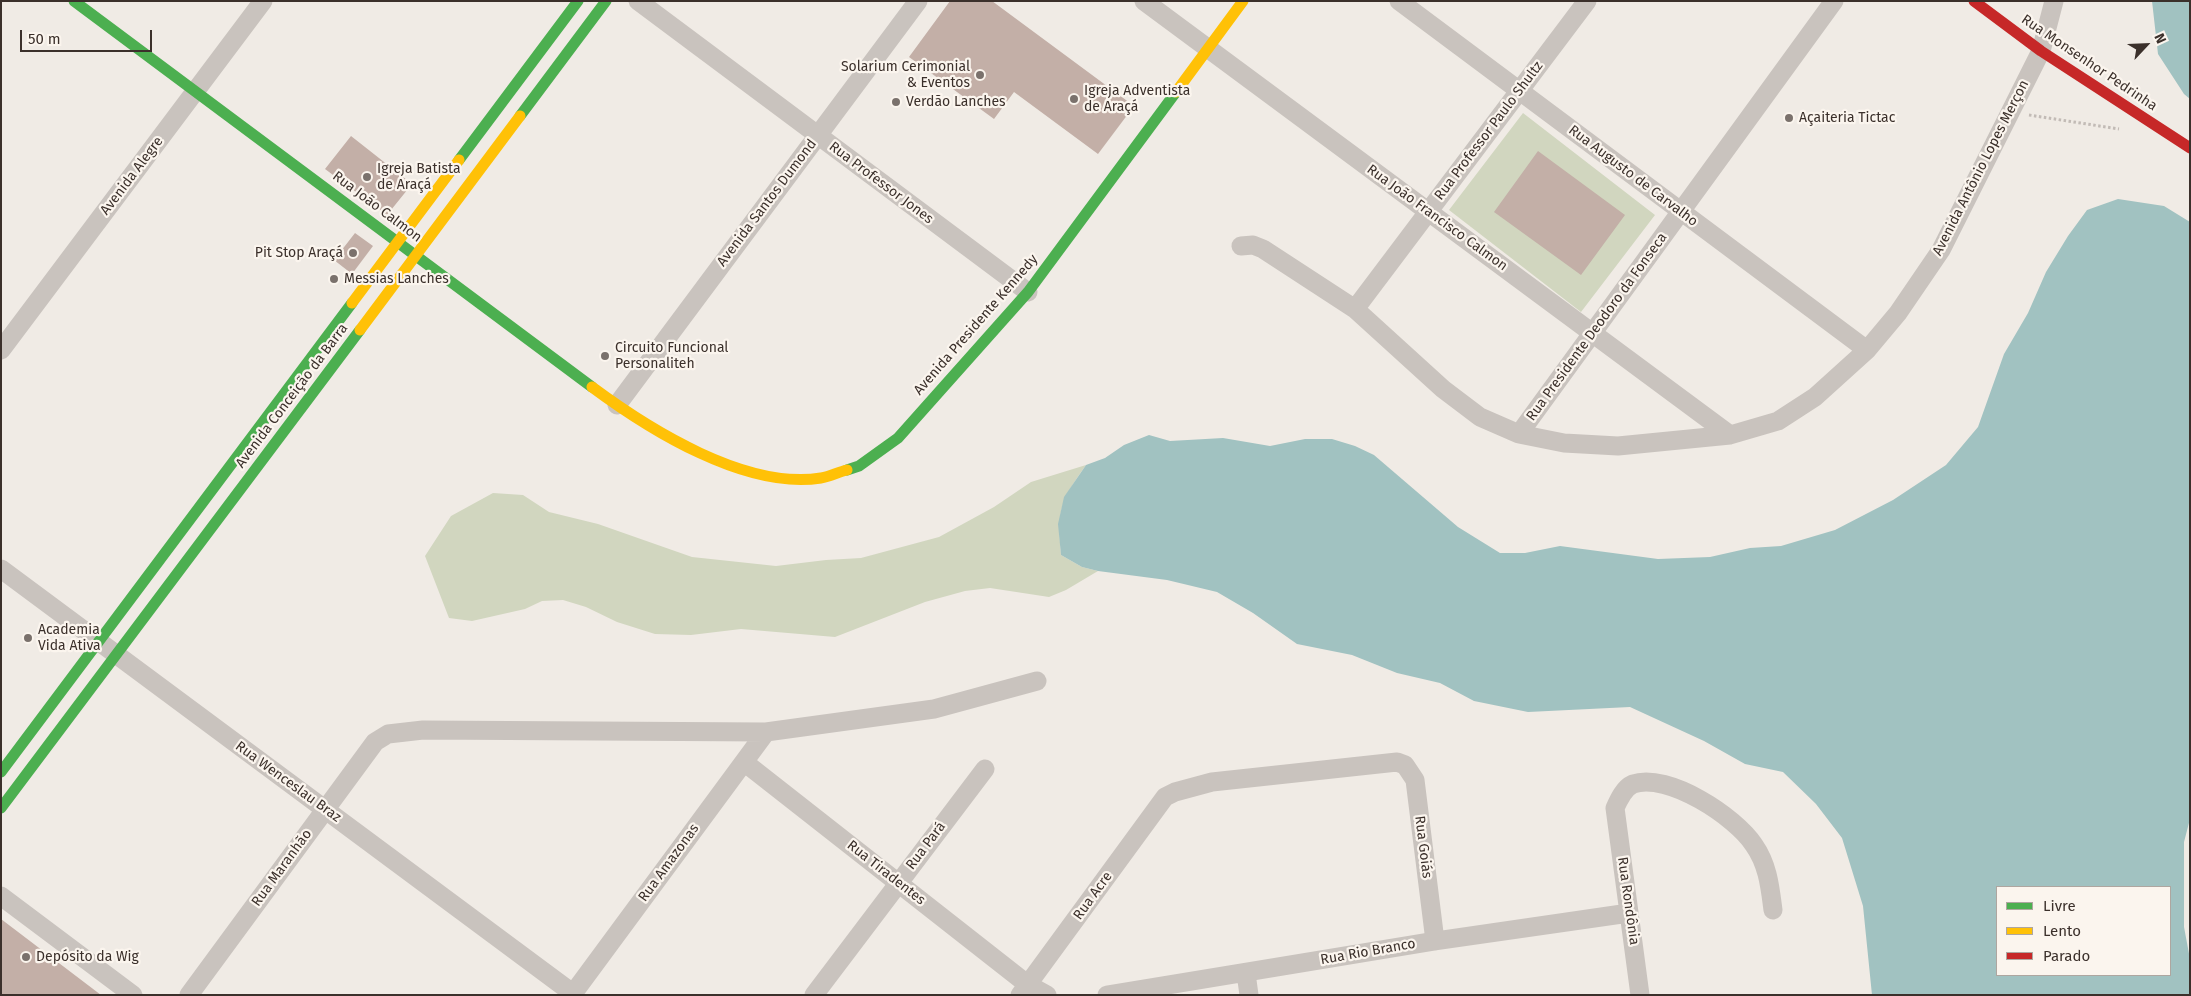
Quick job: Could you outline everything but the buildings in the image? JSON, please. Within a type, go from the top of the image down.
[{"type":"street","name":"Rua João Calmon","points":[[74,1],[617,405],[664,434]]},
{"type":"street","name":"Avenida Alegre","points":[[1,350],[263,1]]},
{"type":"street","name":"Avenida Conceição da Barra","points":[[1,772],[578,1]]},
{"type":"street","name":"Avenida Conceição da Barra","points":[[1,808],[606,1]]},
{"type":"street","name":"Rua Professor Jones","points":[[638,1],[1028,292]]},
{"type":"street","name":"Avenida Santos Dumond","points":[[617,405],[918,1]]},
{"type":"street","name":"Rua João Francisco Calmon","points":[[1144,1],[1730,434]]},
{"type":"street","name":"Avenida Presidente Kennedy","points":[[664,434],[726,465],[773,478],[820,478],[858,466],[898,438],[1028,292],[1243,1]]},
{"type":"street","name":"Rua Augusto de Carvalho","points":[[1399,1],[1867,350]]},
{"type":"street","name":"Rua Professor Paulo Shultz","points":[[1355,309],[1587,1]]},
{"type":"street","name":"Rua Presidente Deodoro da Fonseca","points":[[1519,434],[1834,1]]},
{"type":"street","name":"Rua Monsenhor Pedrinha","points":[[1974,1],[2041,51],[2190,148]]},
{"type":"street","name":"Avenida Antônio Lopes Merçon","points":[[1241,246],[1253,245],[1263,249],[1355,309],[1444,388],[1480,417],[1519,434],[1564,444],[1618,446],[1730,434],[1778,421],[1815,397],[1867,350],[1898,313],[1941,250],[2041,51],[2054,1]]},
{"type":"street","name":"Rua Wenceslau Braz","points":[[1,569],[573,994]]},
{"type":"street","name":"Rua Maranhão","points":[[189,995],[375,742],[388,734],[402,732],[766,732],[934,709],[1037,681]]},
{"type":"street","name":"Rua Amazonas","points":[[573,994],[766,732]]},
{"type":"street","name":"Rua Tiradentes","points":[[744,762],[898,883],[1023,990]]},
{"type":"street","name":"Rua Acre","points":[[1023,990],[1166,797],[1175,792],[1212,782],[1397,762]]},
{"type":"street","name":"Rua Goiás","points":[[1397,762],[1405,765],[1415,780],[1435,941]]},
{"type":"street","name":"Rua Pará","points":[[814,995],[985,769]]},
{"type":"street","name":"Rua Rondônia","points":[[1640,995],[1615,808],[1621,794],[1631,785],[1645,782],[1670,786],[1706,802],[1732,821],[1754,844],[1767,869],[1773,910]]},
{"type":"street","points":[[1,896],[133,995]]},
{"type":"street","name":"Rua Rio Branco","points":[[1107,995],[1435,941],[1629,913]]},
{"type":"street","points":[[1246,973],[1249,995]]},
{"type":"street","points":[[1023,990],[1047,995]]},
{"type":"path","points":[[2010,112],[2128,132]]},
{"type":"green space","points":[[1523,113],[1655,215],[1581,312],[1449,210]]},
{"type":"green space","points":[[1086,465],[1071,488],[1062,507],[1060,516],[1061,555],[1082,567],[1098,571],[1066,590],[1049,597],[990,588],[965,591],[925,602],[835,637],[741,629],[691,635],[655,634],[617,622],[586,607],[563,600],[542,601],[525,609],[472,621],[449,618],[425,556],[451,516],[493,493],[523,495],[549,512],[598,524],[692,557],[776,566],[861,558],[939,537],[994,507],[1031,482]]},
{"type":"water","points":[[2152,1],[2190,1],[2190,99],[2184,94],[2158,54]]},
{"type":"water","points":[[2118,199],[2164,206],[2190,222],[2190,819],[2184,842],[2184,927],[2190,959],[2190,995],[1872,995],[1863,906],[1842,838],[1816,804],[1783,772],[1745,764],[1704,741],[1630,707],[1528,712],[1474,701],[1440,683],[1397,673],[1352,655],[1297,644],[1253,613],[1217,592],[1167,580],[1098,571],[1082,567],[1061,555],[1058,524],[1064,497],[1086,465],[1105,458],[1124,445],[1149,435],[1170,441],[1223,438],[1270,446],[1305,439],[1332,439],[1355,446],[1374,455],[1458,527],[1500,553],[1525,553],[1560,546],[1658,559],[1710,557],[1750,548],[1781,546],[1835,530],[1893,500],[1946,465],[1978,427],[2004,354],[2028,313],[2046,272],[2068,236],[2087,210]]},
{"type":"traffic: fast","points":[[74,1],[592,387]]},
{"type":"traffic: fast","points":[[459,160],[578,1]]},
{"type":"traffic: fast","points":[[520,116],[606,1]]},
{"type":"traffic: fast","points":[[847,470],[859,466],[898,438],[1028,292],[1176,92]]},
{"type":"traffic: fast","points":[[1,772],[352,303]]},
{"type":"traffic: fast","points":[[1,808],[360,330]]},
{"type":"traffic: slow","points":[[1176,92],[1243,1]]},
{"type":"traffic: slow","points":[[360,330],[520,116]]},
{"type":"traffic: slow","points":[[352,303],[459,160]]},
{"type":"traffic: slow","points":[[592,387],[615,404],[670,438],[731,466],[762,475],[792,479],[824,477],[847,470]]},
{"type":"traffic: jam","points":[[1974,1],[2041,51],[2190,148]]},
{"type":"place","name":"Solarium Cerimonial & Eventos","points":[[980,75]]},
{"type":"place","name":"Igreja Adventista de Araçá","points":[[1074,99]]},
{"type":"place","name":"Verdão Lanches","points":[[896,102]]},
{"type":"place","name":"Açaiteria Tictac","points":[[1789,118]]},
{"type":"place","name":"Igreja Batista de Araçá","points":[[367,177]]},
{"type":"place","name":"Pit Stop Araçá","points":[[353,253]]},
{"type":"place","name":"Messias Lanches","points":[[334,279]]},
{"type":"place","name":"Circuito Funcional Personaliteh","points":[[605,356]]},
{"type":"place","name":"Academia Vida Ativa","points":[[28,638]]},
{"type":"place","name":"Depósito da Wig","points":[[26,957]]}]
